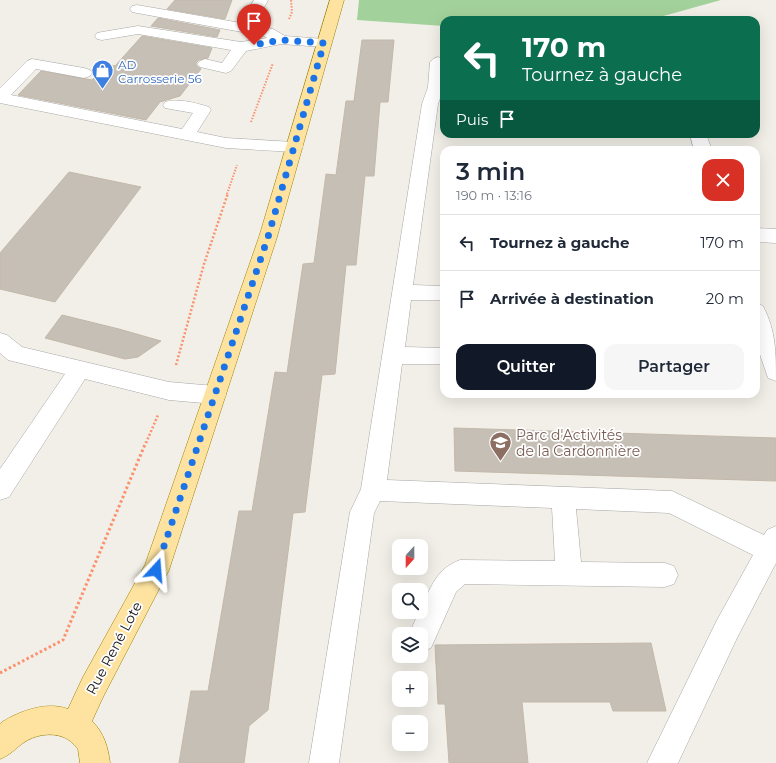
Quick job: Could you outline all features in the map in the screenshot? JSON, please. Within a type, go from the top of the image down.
[{"type":"main road","name":"Rue René Lote","points":[[75,726],[93,687],[156,570],[268,237],[337,0]]},
{"type":"main road","points":[[0,744],[17,730],[37,721],[58,720],[75,726],[90,740],[95,763]]},
{"type":"lane","points":[[246,28],[261,0]]},
{"type":"lane","points":[[137,10],[268,32],[281,40]]},
{"type":"lane","points":[[102,36],[138,30],[241,47],[281,40],[324,43]]},
{"type":"lane","points":[[205,64],[226,68],[241,47]]},
{"type":"lane","points":[[324,763],[362,512],[373,490],[430,104],[440,87],[438,62]]},
{"type":"lane","points":[[0,98],[32,64],[84,73]]},
{"type":"lane","points":[[0,98],[226,143],[294,148]]},
{"type":"lane","points":[[171,104],[203,110],[187,135]]},
{"type":"lane","points":[[760,235],[776,236]]},
{"type":"lane","points":[[402,292],[440,293]]},
{"type":"lane","points":[[760,329],[768,366]]},
{"type":"lane","points":[[0,342],[16,354],[80,370],[169,390],[215,395]]},
{"type":"lane","points":[[392,355],[440,356]]},
{"type":"lane","points":[[0,489],[80,370]]},
{"type":"lane","points":[[373,490],[672,502],[773,544],[728,629],[662,763]]},
{"type":"lane","points":[[563,497],[569,573]]},
{"type":"lane","points":[[426,627],[447,583],[460,572],[665,574]]},
{"type":"path","points":[[0,674],[63,640],[169,390],[204,264],[244,144],[292,12],[291,0]]},
{"type":"green space","points":[[359,0],[721,0],[663,16],[440,16],[440,26],[357,20]]},
{"type":"building","points":[[175,0],[232,0],[225,19],[167,9]]},
{"type":"building","points":[[158,18],[220,30],[217,37],[151,26]]},
{"type":"building","points":[[142,36],[212,48],[208,58],[199,60],[196,63],[196,65],[201,69],[180,96],[160,102],[146,120],[18,95],[41,71],[92,80],[107,64],[115,66]]},
{"type":"building","points":[[362,40],[394,40],[388,102],[380,102],[374,176],[365,176],[356,265],[346,265],[335,374],[322,375],[305,512],[293,513],[268,710],[249,726],[244,763],[179,763],[191,691],[208,691],[239,511],[252,511],[275,372],[287,373],[303,264],[314,263],[326,174],[336,175],[346,101],[354,101]]},
{"type":"building","points":[[69,172],[141,187],[55,302],[0,289],[0,253]]},
{"type":"building","points":[[62,315],[161,341],[138,357],[125,359],[45,338]]},
{"type":"building","points":[[454,428],[776,438],[776,481],[455,471]]},
{"type":"building","points":[[651,643],[666,711],[613,711],[610,702],[522,702],[528,763],[449,763],[445,704],[438,704],[435,645]]},
{"type":"place","name":"AD Carrosserie 56","points":[[103,90]]},
{"type":"place","name":"Parc d'Activités de la Cardonnière","points":[[501,462]]},
{"type":"route","points":[[156,570],[268,237],[324,43],[281,40],[254,45]]}]
